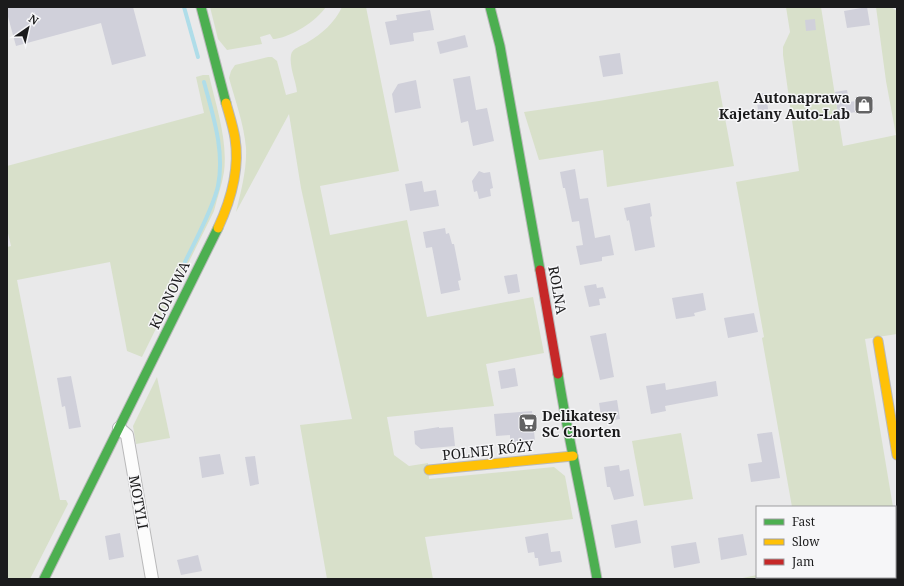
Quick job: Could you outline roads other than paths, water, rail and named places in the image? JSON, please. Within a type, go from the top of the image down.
[{"type":"street","name":"KLONOWA","points":[[44,579],[224,214],[233,189],[236,158],[235,138],[201,7]]},
{"type":"street","name":"ROLNA","points":[[490,7],[500,46],[544,287],[568,430],[597,579]]},
{"type":"street","points":[[878,341],[897,454]]},
{"type":"street","name":"MOTYLI","points":[[119,428],[127,435],[152,579]]},
{"type":"street","name":"POLNEJ RÓŻY","points":[[429,470],[573,456]]},
{"type":"waterway","points":[[184,7],[198,57]]},
{"type":"waterway","points":[[185,262],[216,195],[220,173],[217,134],[204,82]]},
{"type":"place","name":"Autonaprawa Kajetany Auto-Lab","points":[[864,105]]},
{"type":"place","name":"Delikatesy SC Chorten","points":[[528,423]]}]
